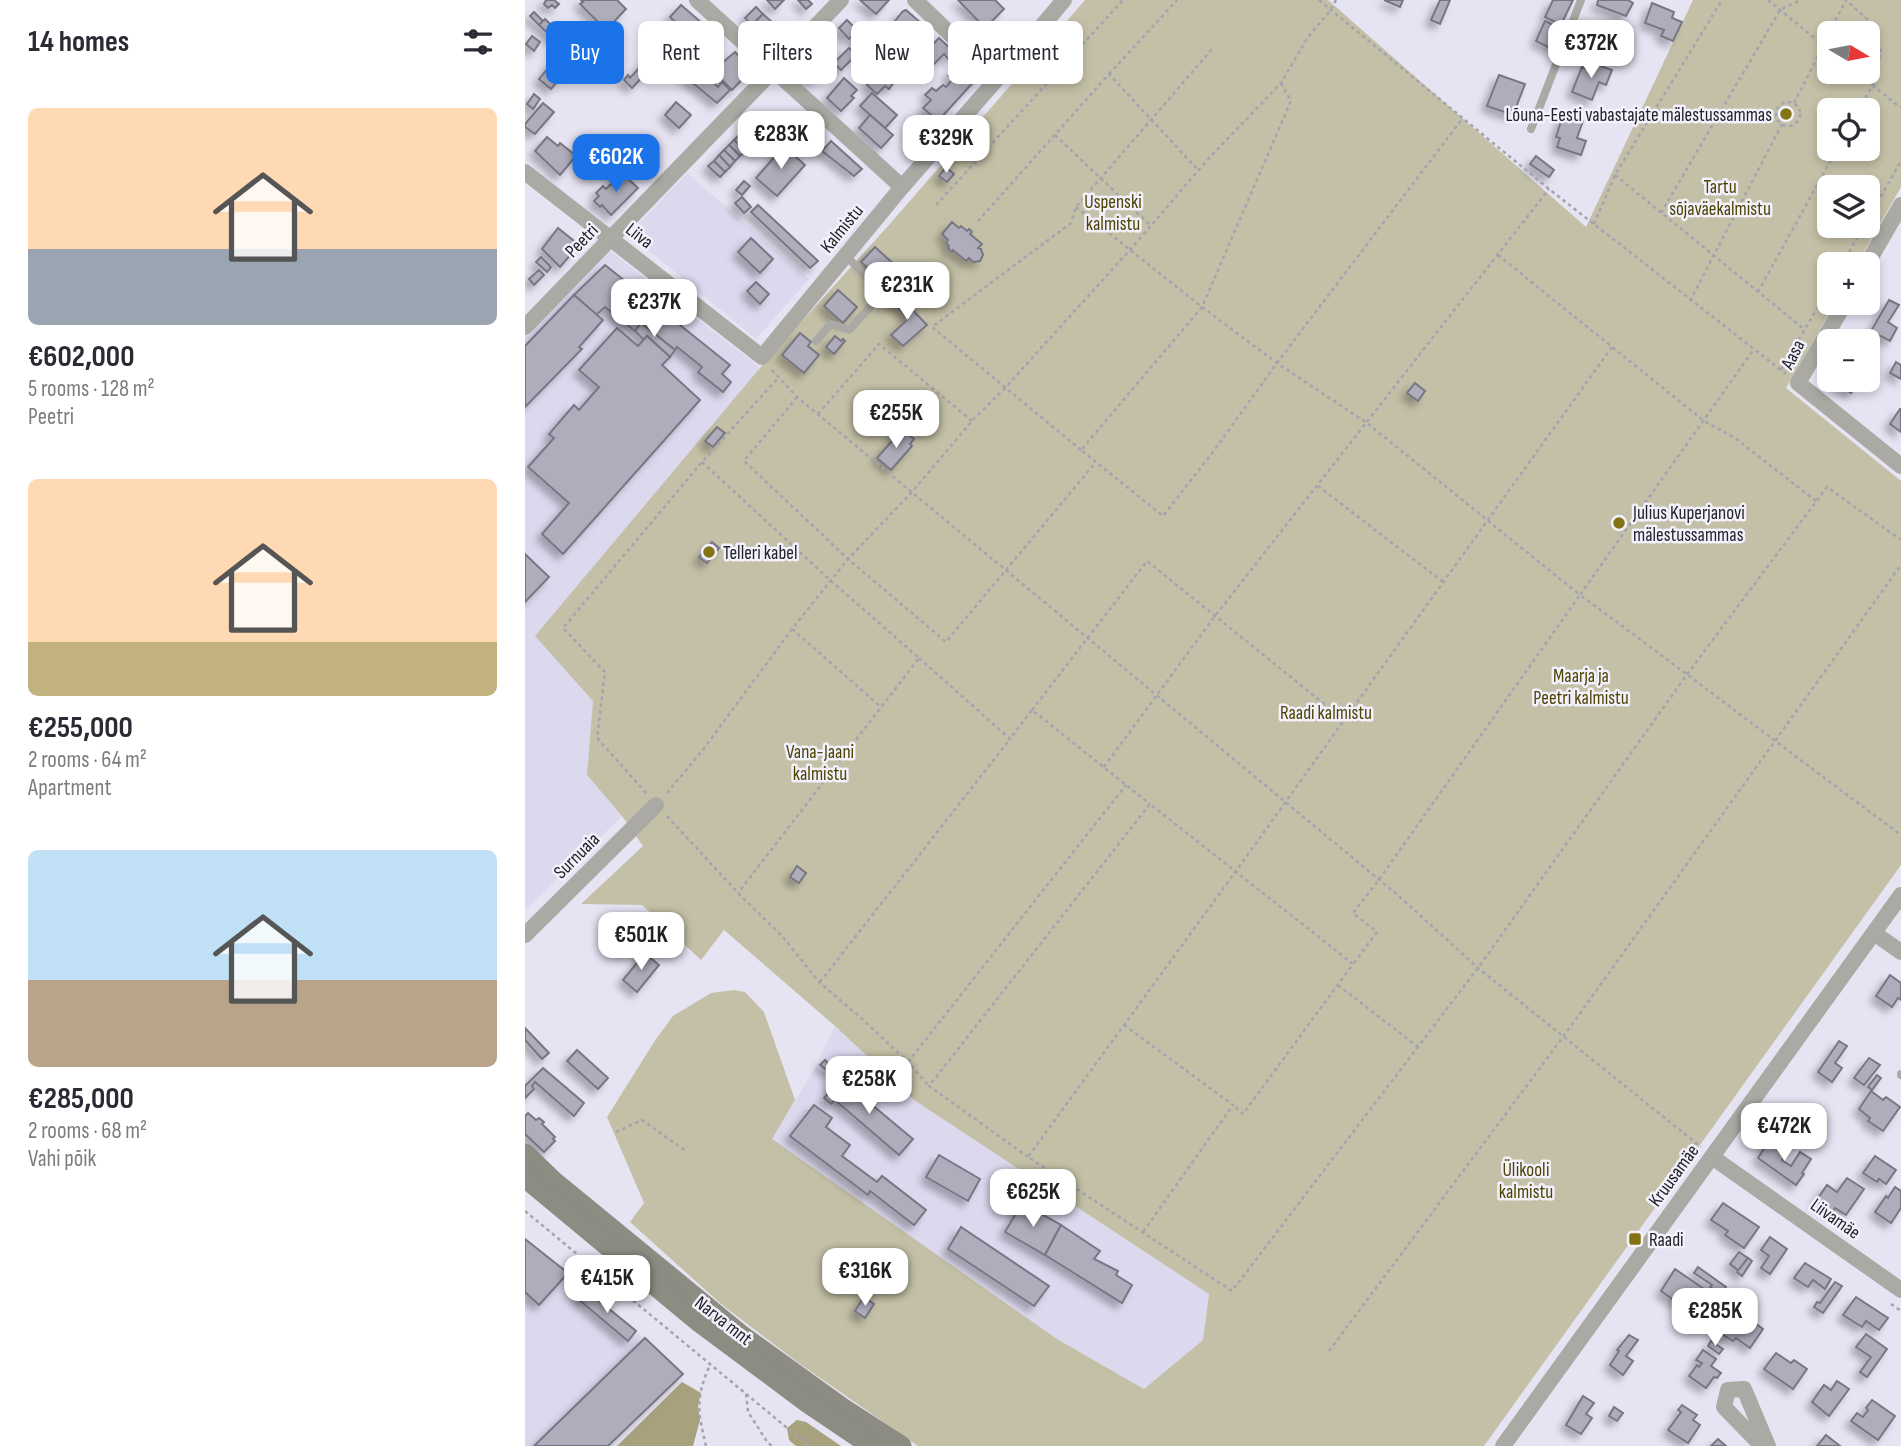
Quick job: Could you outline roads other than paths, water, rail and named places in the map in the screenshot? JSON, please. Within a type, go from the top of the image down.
[{"type":"main road","name":"Narva mnt","points":[[525,1154],[530,1179],[697,1320],[807,1402],[872,1446]]},
{"type":"main road","name":"Narva mnt","points":[[530,1179],[842,1408],[901,1446]]},
{"type":"street","points":[[697,0],[738,38]]},
{"type":"street","name":"Peetri","points":[[821,21],[841,0]]},
{"type":"street","points":[[915,0],[948,32]]},
{"type":"street","name":"Kalmistu","points":[[1046,21],[1064,0]]},
{"type":"street","name":"Peetri","points":[[525,327],[760,84]]},
{"type":"street","points":[[788,84],[902,187]]},
{"type":"street","name":"Kalmistu","points":[[764,360],[902,187],[993,84]]},
{"type":"street","name":"Liiva","points":[[525,172],[764,360]]},
{"type":"street","points":[[1874,252],[1901,205]]},
{"type":"street","name":"Aasa","points":[[1838,315],[1798,383],[1901,466]]},
{"type":"street","name":"Surnuaia","points":[[525,935],[656,805]]},
{"type":"street","name":"Kruusamäe","points":[[1503,1446],[1901,895]]},
{"type":"street","points":[[1874,933],[1901,952]]},
{"type":"street","name":"Liivamäe","points":[[1712,1157],[1901,1290]]},
{"type":"street","points":[[1762,1446],[1724,1407],[1728,1390],[1744,1389],[1768,1446]]},
{"type":"lane","points":[[1531,129],[1581,0]]},
{"type":"lane","points":[[816,341],[831,324],[849,330],[883,293],[846,256]]},
{"type":"place","name":"Lõuna-Eesti vabastajate mälestussammas","points":[[1786,114]]},
{"type":"place","name":"Julius Kuperjanovi mälestussammas","points":[[1619,523]]},
{"type":"place","name":"Telleri kabel","points":[[709,552]]},
{"type":"place","name":"Raadi","points":[[1635,1239]]},
{"type":"park label","name":"Tartu sõjaväekalmistu","points":[[1720,197]]},
{"type":"park label","name":"Uspenski kalmistu","points":[[1113,212]]},
{"type":"park label","name":"Maarja ja Peetri kalmistu","points":[[1581,686]]},
{"type":"park label","name":"Raadi kalmistu","points":[[1326,712]]},
{"type":"park label","name":"Vana-Jaani kalmistu","points":[[820,762]]},
{"type":"park label","name":"Ülikooli kalmistu","points":[[1526,1180]]}]
